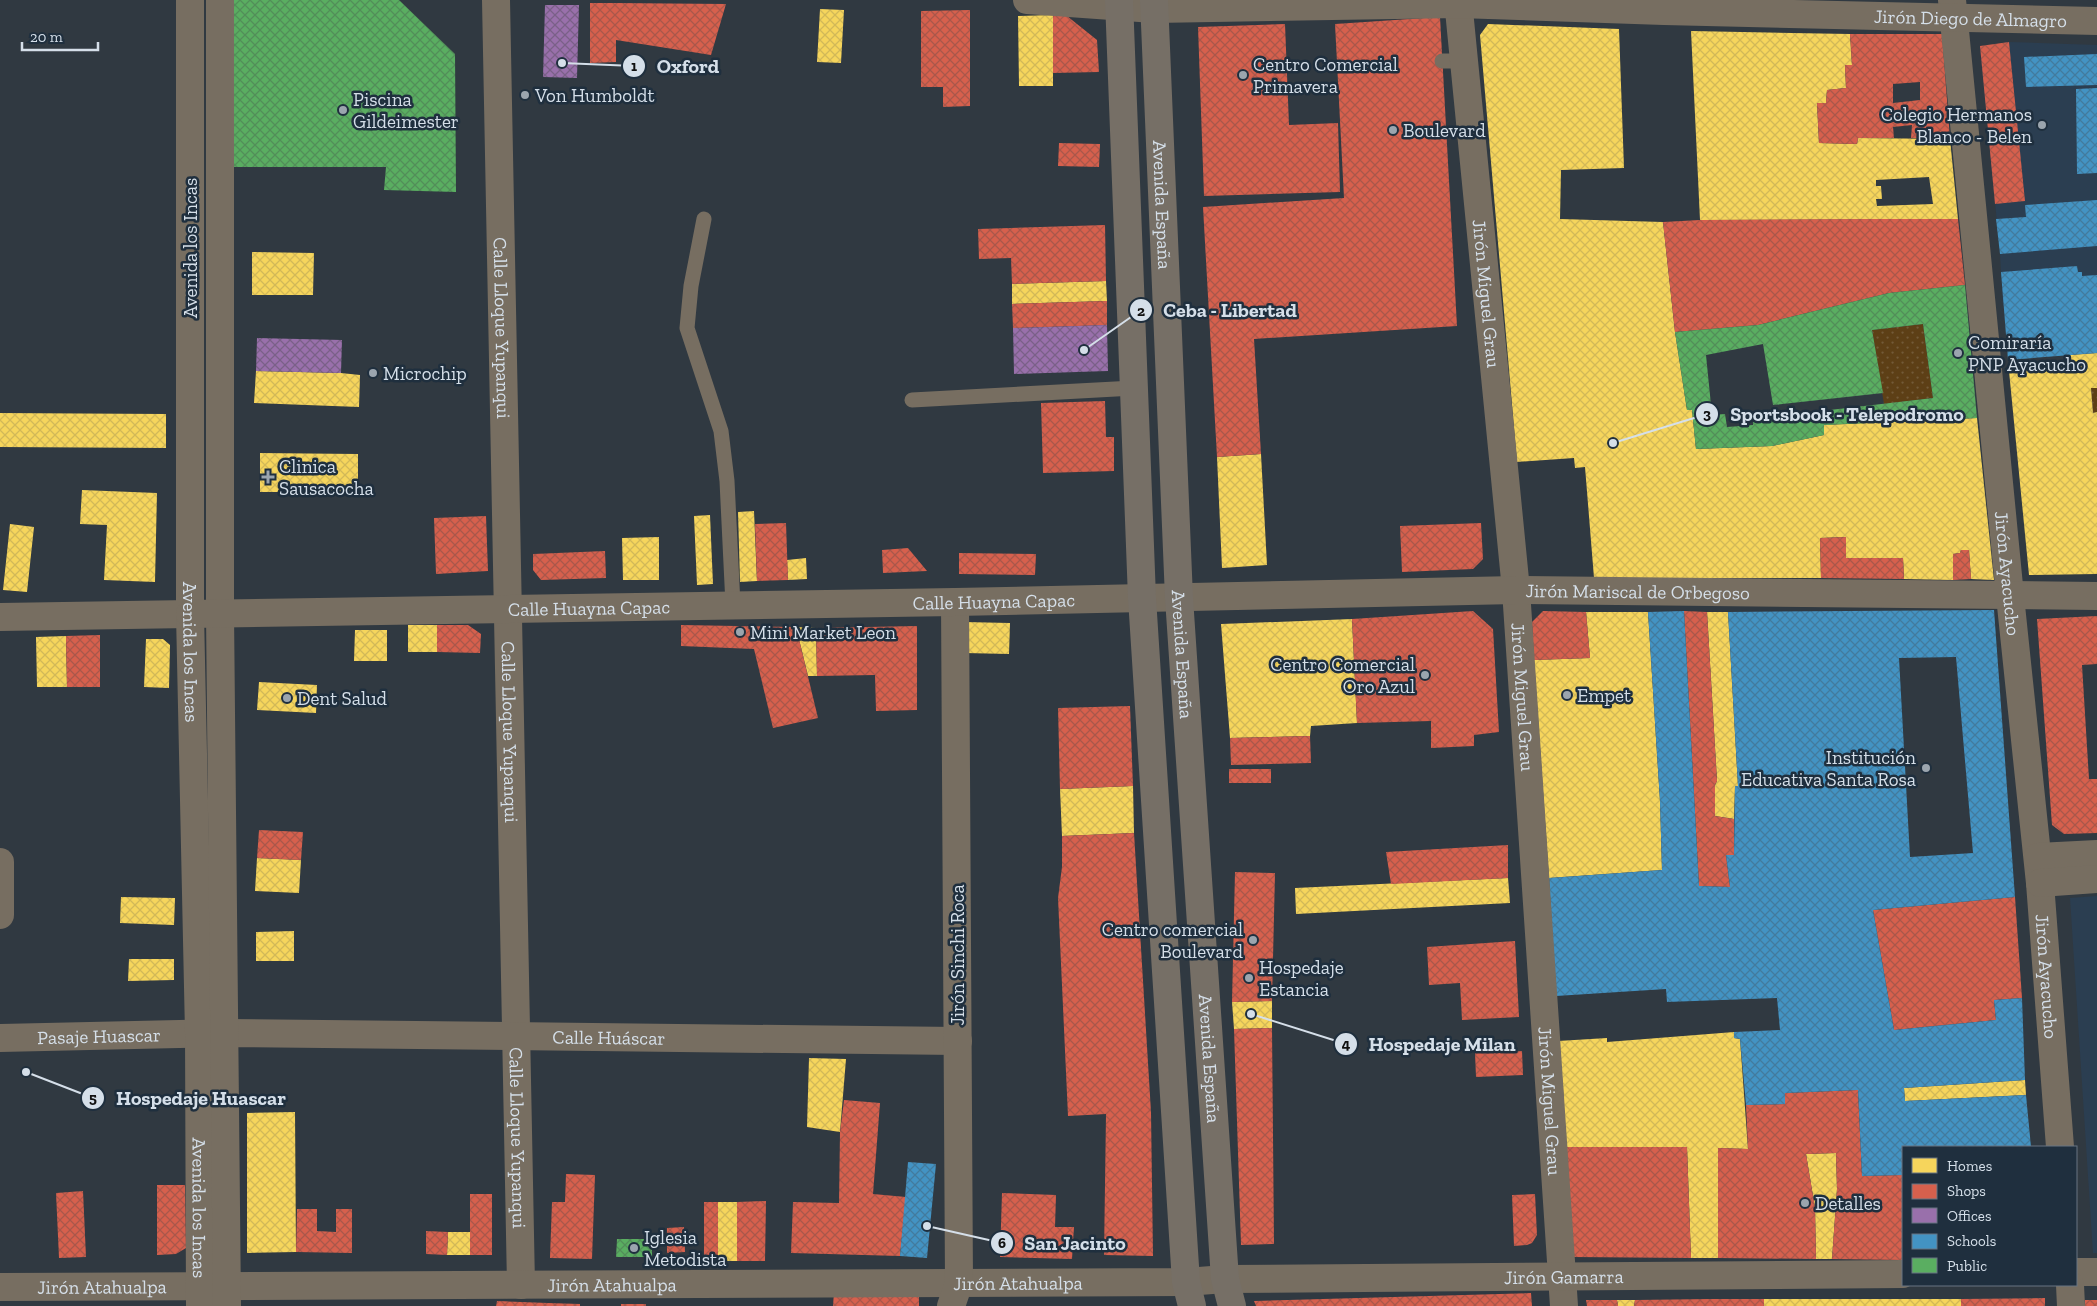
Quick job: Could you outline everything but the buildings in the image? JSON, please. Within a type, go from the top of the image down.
[{"type":"main road","name":"Avenida España","points":[[1118,3],[1142,598],[1189,1294]]},
{"type":"main road","name":"Avenida España","points":[[1154,4],[1178,598],[1225,1278],[1232,1306]]},
{"type":"street","name":"Avenida los Incas","points":[[190,0],[190,614],[211,1033],[227,1297]]},
{"type":"street","name":"Avenida los Incas","points":[[200,1297],[211,1033],[220,613],[220,0]]},
{"type":"street","name":"Calle Lloque Yupanqui","points":[[496,0],[521,1285]]},
{"type":"street","name":"Jirón Diego de Almagro","points":[[1027,0],[1154,4],[1458,2],[1953,9],[2097,21]]},
{"type":"street","name":"Jirón Miguel Grau","points":[[1458,2],[1453,61],[1516,590],[1564,1306]]},
{"type":"street","name":"Jirón Ayacucho","points":[[1953,9],[2010,596],[2039,870],[2060,1146]]},
{"type":"street","name":"Jirón Mariscal de Orbegoso","points":[[1178,598],[1516,590],[2097,596]]},
{"type":"street","name":"Calle Huayna Capac","points":[[0,617],[1178,598]]},
{"type":"street","name":"Jirón Sinchi Roca","points":[[955,602],[958,1041],[955,1295]]},
{"type":"street","points":[[2039,870],[2097,854]]},
{"type":"street","points":[[0,862],[0,915]]},
{"type":"street","points":[[2039,870],[2097,879]]},
{"type":"street","name":"Calle Huáscar","points":[[211,1033],[958,1041]]},
{"type":"street","name":"Pasaje Huascar","points":[[0,1038],[211,1033]]},
{"type":"street","points":[[2077,1272],[2097,1272]]},
{"type":"street","name":"Jirón Gamarra","points":[[1225,1278],[1562,1278],[1902,1274]]},
{"type":"street","name":"Jirón Atahualpa","points":[[0,1287],[200,1297],[521,1285],[955,1295],[1189,1294],[1225,1278]]},
{"type":"street","points":[[2070,1286],[2072,1306]]},
{"type":"lane","points":[[704,220],[691,286],[687,328],[721,431],[726,480],[733,605]]},
{"type":"lane","points":[[912,400],[1134,388]]},
{"type":"shaded area","name":"Colegio Hermanos Blanco - Belen","points":[[2009,42],[2097,45],[2097,299],[2003,306],[2000,254],[1980,47]]},
{"type":"shaded area","points":[[1923,324],[1933,398],[1884,404],[1872,330]]},
{"type":"shaded area","points":[[2091,388],[2097,388],[2097,412],[2093,413]]},
{"type":"shaded area","points":[[2097,896],[2097,1253],[2093,1253],[2070,898]]},
{"type":"place","name":"Oxford","points":[[562,63]]},
{"type":"place","name":"Centro Comercial Primavera","points":[[1243,75]]},
{"type":"place","name":"Von Humboldt","points":[[525,95]]},
{"type":"place","name":"Piscina Gildeimester","points":[[343,110]]},
{"type":"place","name":"Colegio Hermanos Blanco - Belen","points":[[2042,125]]},
{"type":"place","name":"Boulevard","points":[[1393,130]]},
{"type":"place","name":"Ceba - Libertad","points":[[1084,350]]},
{"type":"place","name":"Comiraría PNP Ayacucho","points":[[1958,353]]},
{"type":"place","name":"Microchip","points":[[373,373]]},
{"type":"place","name":"Sportsbook - Telepodromo","points":[[1613,443]]},
{"type":"place","name":"Clinica Sausacocha","points":[[268,477]]},
{"type":"place","name":"Mini Market Leon","points":[[740,632]]},
{"type":"place","name":"Centro Comercial Oro Azul","points":[[1425,675]]},
{"type":"place","name":"Empet","points":[[1567,695]]},
{"type":"place","name":"Dent Salud","points":[[287,698]]},
{"type":"place","name":"Institución Educativa Santa Rosa","points":[[1926,768]]},
{"type":"place","name":"Centro comercial Boulevard","points":[[1253,940]]},
{"type":"place","name":"Hospedaje Estancia","points":[[1249,978]]},
{"type":"place","name":"Hospedaje Milan","points":[[1251,1014]]},
{"type":"place","name":"Hospedaje Huascar","points":[[26,1072]]},
{"type":"place","name":"Detalles","points":[[1805,1203]]},
{"type":"place","name":"San Jacinto","points":[[927,1226]]},
{"type":"place","name":"Iglesia Metodista","points":[[634,1248]]}]
